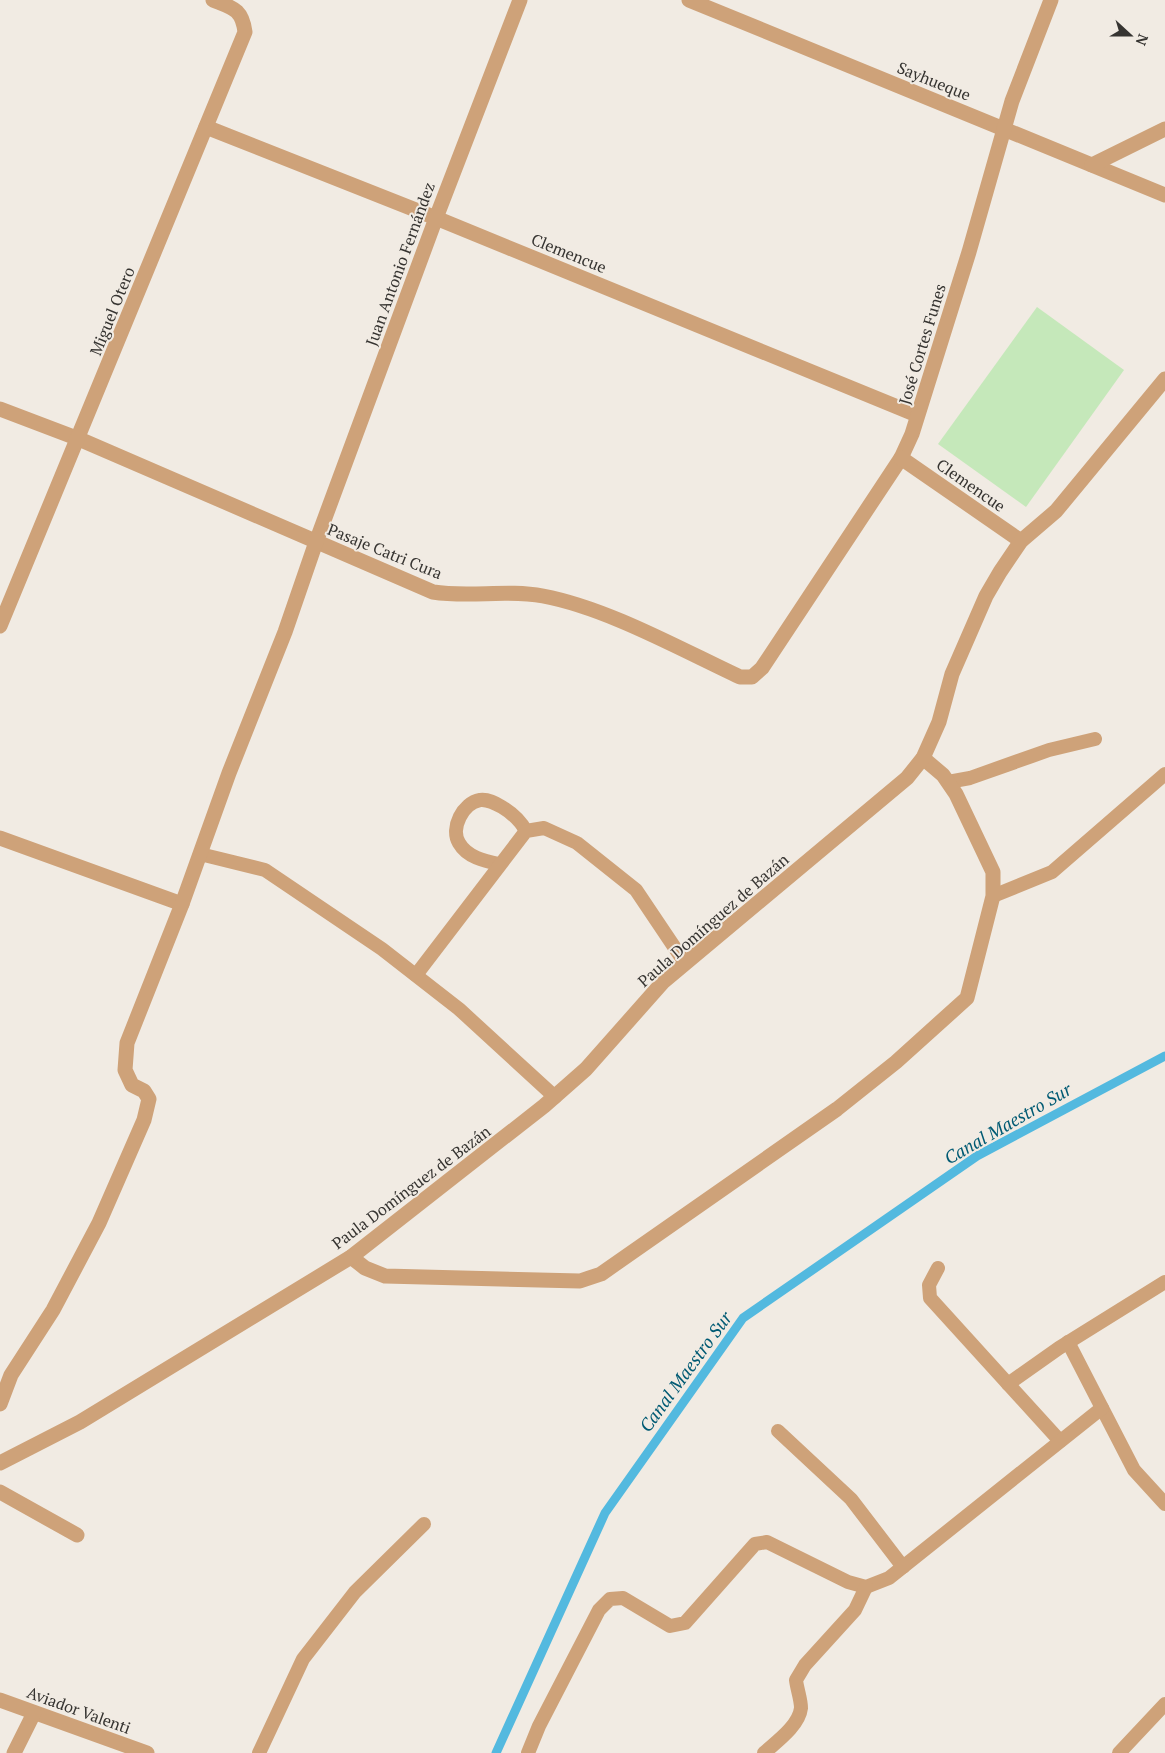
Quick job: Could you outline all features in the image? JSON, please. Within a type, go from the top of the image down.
[{"type":"street","name":"Miguel Otero","points":[[0,626],[79,439],[245,32],[243,20],[236,9],[213,0]]},
{"type":"street","name":"Juan Antonio Fernández","points":[[5,1371],[58,1302],[99,1223],[144,1120],[150,1099],[144,1091],[132,1085],[125,1070],[127,1043],[182,904],[229,773],[286,632],[316,542],[436,218],[520,0]]},
{"type":"street","name":"Sayhueque","points":[[689,0],[1165,196]]},
{"type":"street","name":"José Cortes Funes","points":[[762,668],[901,458],[917,415],[969,252],[1012,102],[1050,0]]},
{"type":"street","name":"Clemencue","points":[[206,127],[436,218],[917,415]]},
{"type":"street","points":[[1092,165],[1165,128]]},
{"type":"street","name":"Paula Domínguez de Bazán","points":[[0,1463],[80,1422],[351,1257],[555,1097],[586,1069],[663,982],[907,778],[923,758],[939,722],[952,674],[986,596],[1020,542],[1056,511],[1165,378]]},
{"type":"street","name":"Pasaje Catri Cura","points":[[0,409],[79,439],[433,592],[452,595],[516,592],[542,595],[600,613],[740,677],[752,677],[762,668]]},
{"type":"street","name":"Clemencue","points":[[901,458],[1020,542]]},
{"type":"street","points":[[351,1257],[365,1268],[385,1276],[580,1281],[601,1274],[837,1109],[896,1062],[967,998],[993,896],[993,872],[956,794],[943,775],[923,758]]},
{"type":"street","points":[[0,838],[182,904]]},
{"type":"street","points":[[0,1404],[5,1371]]},
{"type":"street","points":[[0,1492],[77,1535]]},
{"type":"street","name":"Aviador Valenti","points":[[0,1700],[147,1753]]},
{"type":"street","points":[[14,1753],[34,1713]]},
{"type":"lane","points":[[948,782],[970,778],[1050,750],[1095,739]]},
{"type":"lane","points":[[993,896],[1052,872],[1165,774]]},
{"type":"lane","points":[[499,864],[472,857],[458,842],[457,827],[461,814],[470,803],[490,800],[510,812],[522,823],[526,831]]},
{"type":"lane","points":[[416,975],[526,831],[544,828],[577,843],[636,890],[685,963]]},
{"type":"lane","points":[[200,854],[265,870],[382,949],[459,1010],[555,1097]]},
{"type":"lane","points":[[938,1268],[929,1285],[930,1298],[1060,1441]]},
{"type":"lane","points":[[1008,1384],[1068,1342],[1165,1282]]},
{"type":"lane","points":[[1068,1342],[1134,1470],[1165,1504]]},
{"type":"lane","points":[[528,1753],[539,1726],[599,1610],[610,1600],[623,1598],[670,1626],[685,1623],[755,1544],[767,1542],[848,1582],[866,1587],[889,1578],[1102,1408]]},
{"type":"lane","points":[[778,1431],[851,1500],[903,1567]]},
{"type":"lane","points":[[259,1753],[303,1659],[355,1592],[424,1524]]},
{"type":"lane","points":[[764,1753],[781,1738],[796,1720],[801,1708],[796,1680],[805,1665],[855,1610],[866,1587]]},
{"type":"lane","points":[[1119,1753],[1165,1704]]},
{"type":"green space","points":[[1037,307],[1124,370],[1026,507],[938,444]]},
{"type":"waterway","name":"Canal Maestro Sur","points":[[496,1753],[605,1513],[743,1318],[977,1156],[1165,1056]]}]
